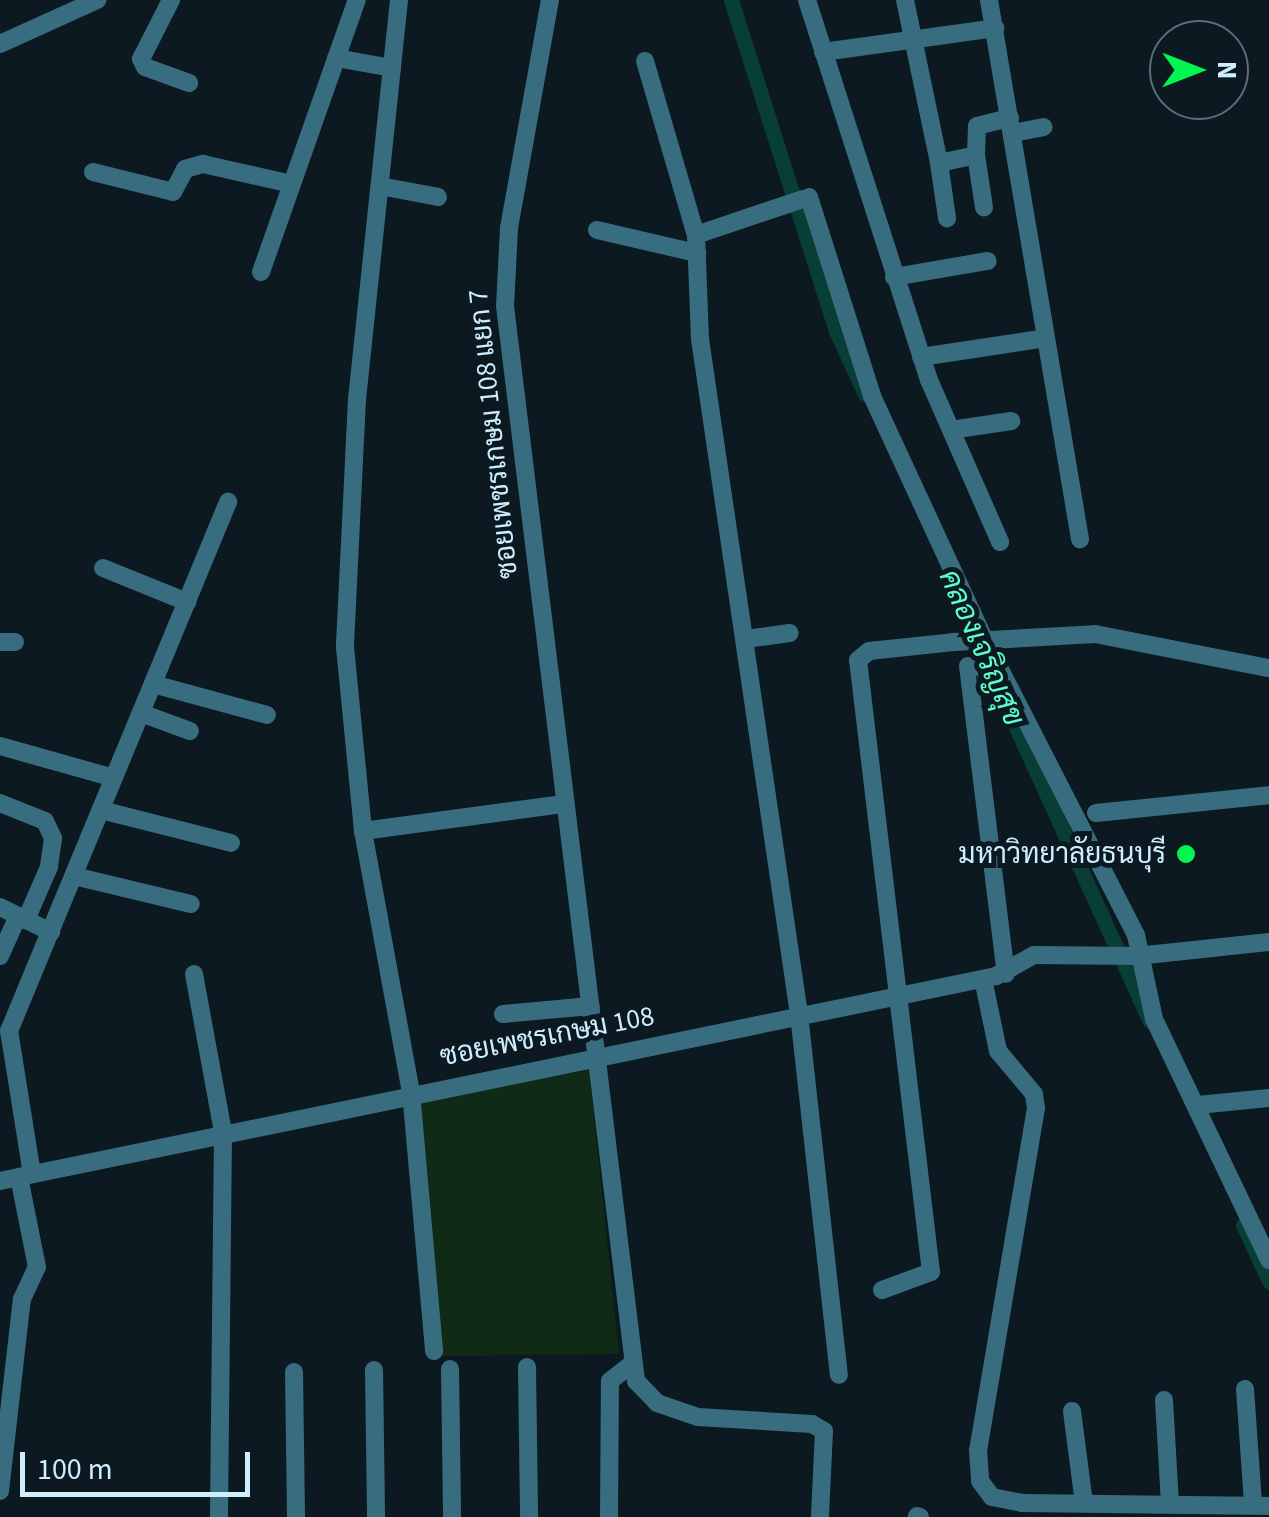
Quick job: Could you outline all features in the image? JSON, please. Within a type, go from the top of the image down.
[{"type":"street","points":[[0,44],[97,0]]},
{"type":"street","points":[[170,0],[141,59],[145,67],[189,83]]},
{"type":"street","points":[[261,272],[356,0]]},
{"type":"street","points":[[399,0],[357,400],[345,647],[363,830],[410,1092],[434,1352]]},
{"type":"street","name":"ซอยเพชรเกษม 108 แยก 7","points":[[550,0],[504,268],[522,470],[598,1053],[632,1364]]},
{"type":"street","points":[[808,0],[921,357],[1000,542]]},
{"type":"street","points":[[905,0],[939,164],[946,218]]},
{"type":"street","points":[[989,0],[1080,539]]},
{"type":"street","points":[[822,52],[995,28]]},
{"type":"street","points":[[336,58],[392,68]]},
{"type":"street","points":[[645,61],[697,244],[700,339],[798,1014],[839,1375]]},
{"type":"street","points":[[984,208],[976,155],[977,126],[1043,128]]},
{"type":"street","points":[[939,164],[976,155]]},
{"type":"street","points":[[94,172],[173,192],[185,170],[202,164],[292,184]]},
{"type":"street","points":[[380,186],[438,197]]},
{"type":"street","points":[[597,230],[697,244],[806,198],[872,396],[982,640],[1141,956],[1154,1018],[1269,1260]]},
{"type":"street","points":[[894,277],[988,261]]},
{"type":"street","points":[[921,357],[1046,338]]},
{"type":"street","points":[[951,430],[1011,421]]},
{"type":"street","points":[[0,1491],[22,1298],[36,1267],[17,1177],[4,1037],[228,502]]},
{"type":"street","points":[[102,568],[187,602]]},
{"type":"street","points":[[746,639],[790,633]]},
{"type":"street","points":[[882,1290],[931,1272],[901,994],[858,660],[869,652],[954,642],[1095,634],[1269,668]]},
{"type":"street","points":[[968,666],[1006,974]]},
{"type":"street","points":[[153,684],[267,715]]},
{"type":"street","points":[[141,713],[190,731]]},
{"type":"street","points":[[0,746],[114,778]]},
{"type":"street","points":[[1096,812],[1269,794]]},
{"type":"street","points":[[0,803],[45,821],[54,838],[50,867],[2,946]]},
{"type":"street","points":[[363,830],[564,804]]},
{"type":"street","points":[[101,810],[231,843]]},
{"type":"street","points":[[74,876],[190,904]]},
{"type":"street","points":[[0,907],[51,932]]},
{"type":"street","name":"ซอยเพชรเกษม 108","points":[[17,1177],[598,1053],[1006,974],[1034,955],[1141,956],[1269,942]]},
{"type":"street","points":[[194,974],[223,1132],[219,1517]]},
{"type":"street","points":[[983,978],[998,1051],[1034,1094],[1036,1108],[978,1450],[980,1481],[992,1498],[1265,1506],[1245,1389]]},
{"type":"street","points":[[502,1014],[591,1006]]},
{"type":"street","points":[[1198,1105],[1269,1098]]},
{"type":"street","points":[[610,1517],[610,1381],[632,1364],[642,1392],[672,1409],[824,1431],[820,1517]]},
{"type":"street","points":[[527,1367],[529,1517]]},
{"type":"street","points":[[450,1369],[452,1517]]},
{"type":"street","points":[[374,1370],[376,1517]]},
{"type":"street","points":[[294,1372],[296,1517]]},
{"type":"street","points":[[1164,1400],[1170,1504]]},
{"type":"street","points":[[1072,1412],[1084,1503]]},
{"type":"green space","points":[[589,1070],[619,1354],[442,1356],[420,1102]]},
{"type":"waterway","name":"คลองเจริญสุข","points":[[731,0],[836,331],[865,394]]},
{"type":"waterway","name":"คลองเจริญสุข","points":[[973,633],[1150,1022]]},
{"type":"waterway","name":"คลองเจริญสุข","points":[[1243,1225],[1269,1281]]},
{"type":"place","name":"มหาวิทยาลัยธนบุรี","points":[[1186,854]]}]
